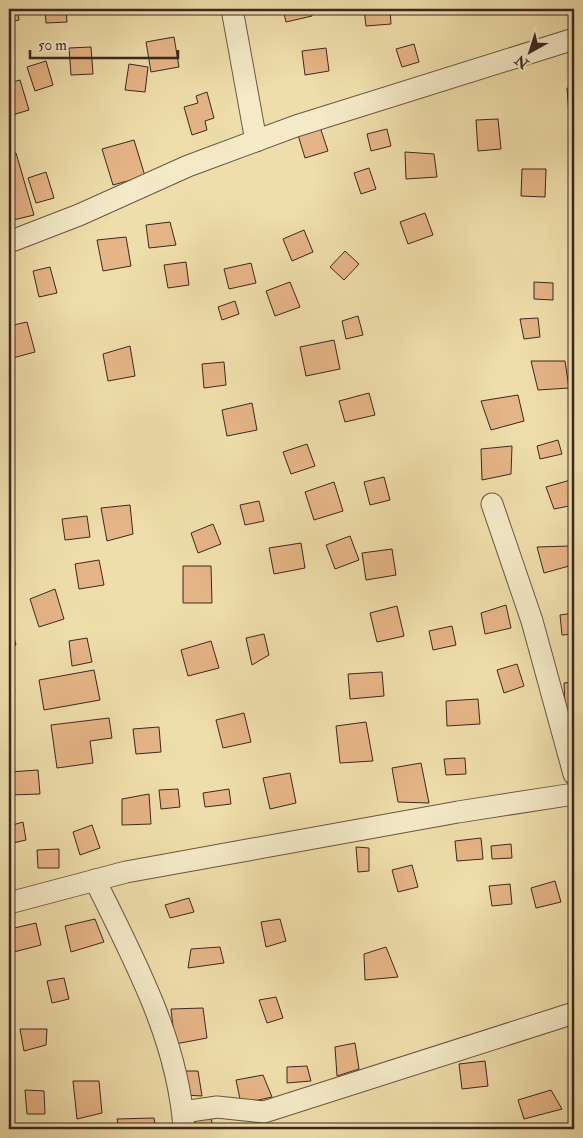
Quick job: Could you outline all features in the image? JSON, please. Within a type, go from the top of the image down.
[{"type":"street","points":[[232,9],[256,141]]},
{"type":"street","points":[[9,242],[79,215],[188,166],[256,141],[315,120],[574,39]]},
{"type":"street","points":[[492,504],[532,621],[574,774]]},
{"type":"street","points":[[9,903],[126,872],[458,812],[574,794]]},
{"type":"street","points":[[95,880],[149,992],[172,1056],[181,1093],[184,1120],[217,1107],[264,1112],[574,1013]]},
{"type":"building","points":[[9,9],[17,9],[19,20],[9,22]]},
{"type":"building","points":[[45,9],[66,9],[67,22],[46,23]]},
{"type":"building","points":[[283,9],[311,9],[312,16],[286,22]]},
{"type":"building","points":[[364,9],[390,9],[391,24],[366,26]]},
{"type":"building","points":[[174,37],[179,67],[151,72],[146,42]]},
{"type":"building","points":[[414,44],[419,62],[402,67],[396,49]]},
{"type":"building","points":[[91,47],[93,74],[71,75],[69,48]]},
{"type":"building","points":[[326,48],[329,71],[305,75],[302,51]]},
{"type":"building","points":[[46,61],[53,85],[35,91],[27,67]]},
{"type":"building","points":[[129,64],[148,67],[145,92],[125,90]]},
{"type":"building","points":[[20,80],[29,110],[9,116],[9,83]]},
{"type":"building","points":[[567,88],[574,88],[574,114],[569,115]]},
{"type":"building","points":[[207,92],[214,118],[205,121],[207,130],[192,135],[184,107],[198,103],[196,96]]},
{"type":"building","points":[[498,119],[501,149],[478,151],[476,120]]},
{"type":"building","points":[[320,127],[328,151],[305,158],[298,135]]},
{"type":"building","points":[[387,129],[391,146],[371,151],[367,134]]},
{"type":"building","points":[[134,140],[145,176],[113,185],[102,149]]},
{"type":"building","points":[[405,152],[434,154],[437,177],[406,179]]},
{"type":"building","points":[[16,153],[34,215],[9,221],[9,155]]},
{"type":"building","points":[[369,168],[376,189],[361,194],[354,173]]},
{"type":"building","points":[[522,169],[546,169],[545,197],[521,196]]},
{"type":"building","points":[[46,172],[54,198],[36,203],[28,178]]},
{"type":"building","points":[[425,213],[433,235],[408,244],[400,222]]},
{"type":"building","points":[[170,222],[176,245],[149,248],[146,225]]},
{"type":"building","points":[[304,230],[313,252],[292,261],[283,239]]},
{"type":"building","points":[[126,237],[131,266],[103,271],[97,240]]},
{"type":"building","points":[[345,251],[359,264],[344,280],[330,267]]},
{"type":"building","points":[[186,262],[189,285],[168,288],[164,265]]},
{"type":"building","points":[[251,263],[256,283],[229,289],[224,269]]},
{"type":"building","points":[[50,267],[57,293],[39,297],[33,271]]},
{"type":"building","points":[[290,282],[300,307],[275,316],[266,291]]},
{"type":"building","points":[[534,282],[553,283],[553,300],[534,299]]},
{"type":"building","points":[[235,301],[239,314],[222,320],[218,307]]},
{"type":"building","points":[[358,316],[363,335],[346,339],[342,321]]},
{"type":"building","points":[[538,318],[540,337],[524,339],[520,319]]},
{"type":"building","points":[[27,322],[35,352],[9,359],[9,326]]},
{"type":"building","points":[[334,340],[340,369],[306,376],[300,347]]},
{"type":"building","points":[[130,346],[135,376],[108,381],[103,354]]},
{"type":"building","points":[[531,361],[565,361],[569,388],[538,390]]},
{"type":"building","points":[[224,362],[226,385],[204,388],[202,364]]},
{"type":"building","points":[[369,393],[375,415],[345,422],[339,401]]},
{"type":"building","points":[[518,395],[524,421],[491,430],[481,401]]},
{"type":"building","points":[[252,403],[257,430],[227,436],[222,410]]},
{"type":"building","points":[[558,440],[562,454],[540,459],[537,446]]},
{"type":"building","points":[[307,444],[315,466],[291,474],[283,452]]},
{"type":"building","points":[[512,446],[511,474],[482,480],[481,449]]},
{"type":"building","points":[[384,477],[390,500],[370,505],[364,482]]},
{"type":"building","points":[[574,479],[574,505],[554,509],[546,487]]},
{"type":"building","points":[[334,482],[343,511],[314,520],[305,492]]},
{"type":"building","points":[[259,501],[264,521],[245,525],[240,505]]},
{"type":"building","points":[[130,505],[133,534],[107,541],[101,508]]},
{"type":"building","points":[[87,516],[90,537],[65,540],[62,519]]},
{"type":"building","points":[[213,524],[221,544],[198,553],[191,533]]},
{"type":"building","points":[[350,536],[359,560],[335,569],[326,545]]},
{"type":"building","points":[[301,543],[305,568],[274,574],[269,548]]},
{"type":"building","points":[[570,546],[569,566],[544,573],[537,547]]},
{"type":"building","points":[[392,549],[396,575],[366,580],[362,553]]},
{"type":"building","points":[[99,560],[104,585],[79,589],[75,564]]},
{"type":"building","points":[[183,566],[211,566],[212,603],[183,603]]},
{"type":"building","points":[[55,589],[64,619],[39,627],[30,599]]},
{"type":"building","points":[[506,605],[511,628],[485,634],[481,613]]},
{"type":"building","points":[[397,606],[404,636],[377,642],[370,613]]},
{"type":"building","points":[[574,613],[574,634],[562,635],[560,615]]},
{"type":"building","points":[[9,620],[16,645],[9,647]]},
{"type":"building","points":[[452,626],[456,645],[433,650],[429,631]]},
{"type":"building","points":[[264,634],[269,655],[252,665],[246,638]]},
{"type":"building","points":[[87,638],[92,662],[72,666],[69,641]]},
{"type":"building","points":[[211,641],[219,668],[188,676],[181,650]]},
{"type":"building","points":[[517,664],[524,686],[504,693],[497,670]]},
{"type":"building","points":[[94,670],[100,700],[44,710],[39,680]]},
{"type":"building","points":[[9,672],[15,690],[9,691]]},
{"type":"building","points":[[382,672],[384,696],[350,699],[348,674]]},
{"type":"building","points":[[574,682],[574,728],[566,728],[564,683]]},
{"type":"building","points":[[478,699],[480,724],[447,726],[446,701]]},
{"type":"building","points":[[244,713],[251,742],[223,748],[216,720]]},
{"type":"building","points":[[109,718],[112,738],[90,741],[93,763],[57,768],[51,725]]},
{"type":"building","points":[[366,722],[373,761],[340,763],[336,726]]},
{"type":"building","points":[[159,727],[161,752],[136,754],[133,729]]},
{"type":"building","points":[[465,758],[466,774],[446,775],[444,759]]},
{"type":"building","points":[[421,763],[429,803],[398,802],[392,768]]},
{"type":"building","points":[[38,770],[40,794],[10,795],[9,772]]},
{"type":"building","points":[[290,773],[296,803],[270,809],[263,778]]},
{"type":"building","points":[[178,789],[180,807],[161,809],[159,790]]},
{"type":"building","points":[[229,789],[231,804],[205,807],[203,793]]},
{"type":"building","points":[[149,794],[151,824],[122,825],[122,799]]},
{"type":"building","points":[[23,822],[26,840],[9,844],[9,826]]},
{"type":"building","points":[[92,825],[100,848],[80,855],[73,832]]},
{"type":"building","points":[[481,838],[483,859],[457,861],[455,841]]},
{"type":"building","points":[[511,844],[512,858],[492,859],[491,846]]},
{"type":"building","points":[[356,847],[369,848],[369,871],[358,872]]},
{"type":"building","points":[[59,849],[59,868],[38,868],[37,850]]},
{"type":"building","points":[[412,865],[418,887],[398,892],[392,870]]},
{"type":"building","points":[[555,881],[561,902],[536,908],[531,888]]},
{"type":"building","points":[[510,884],[512,904],[492,906],[489,886]]},
{"type":"building","points":[[189,898],[194,912],[170,918],[165,905]]},
{"type":"building","points":[[95,919],[104,942],[71,952],[65,926]]},
{"type":"building","points":[[280,919],[286,941],[266,947],[261,922]]},
{"type":"building","points":[[36,923],[41,945],[10,953],[10,929]]},
{"type":"building","points":[[220,947],[224,963],[188,968],[191,949]]},
{"type":"building","points":[[386,947],[398,977],[365,980],[364,954]]},
{"type":"building","points":[[64,978],[69,999],[52,1003],[47,981]]},
{"type":"building","points":[[276,997],[283,1018],[267,1023],[259,1000]]},
{"type":"building","points":[[203,1008],[207,1038],[175,1044],[171,1009]]},
{"type":"building","points":[[20,1029],[47,1029],[46,1045],[24,1051]]},
{"type":"building","points":[[355,1043],[359,1069],[337,1076],[335,1047]]},
{"type":"building","points":[[485,1061],[488,1086],[462,1089],[459,1064]]},
{"type":"building","points":[[307,1066],[311,1081],[287,1083],[287,1067]]},
{"type":"building","points":[[182,1071],[198,1071],[202,1096],[185,1095]]},
{"type":"building","points":[[263,1075],[272,1097],[241,1104],[236,1080]]},
{"type":"building","points":[[73,1081],[99,1081],[102,1113],[77,1119]]},
{"type":"building","points":[[25,1090],[44,1091],[45,1114],[27,1114]]},
{"type":"building","points":[[551,1090],[562,1109],[524,1119],[518,1100]]},
{"type":"building","points":[[210,1111],[213,1129],[192,1129],[188,1116]]},
{"type":"building","points":[[154,1118],[156,1129],[119,1129],[117,1119]]},
{"type":"building","points":[[441,1124],[441,1129],[377,1129],[377,1126]]}]
